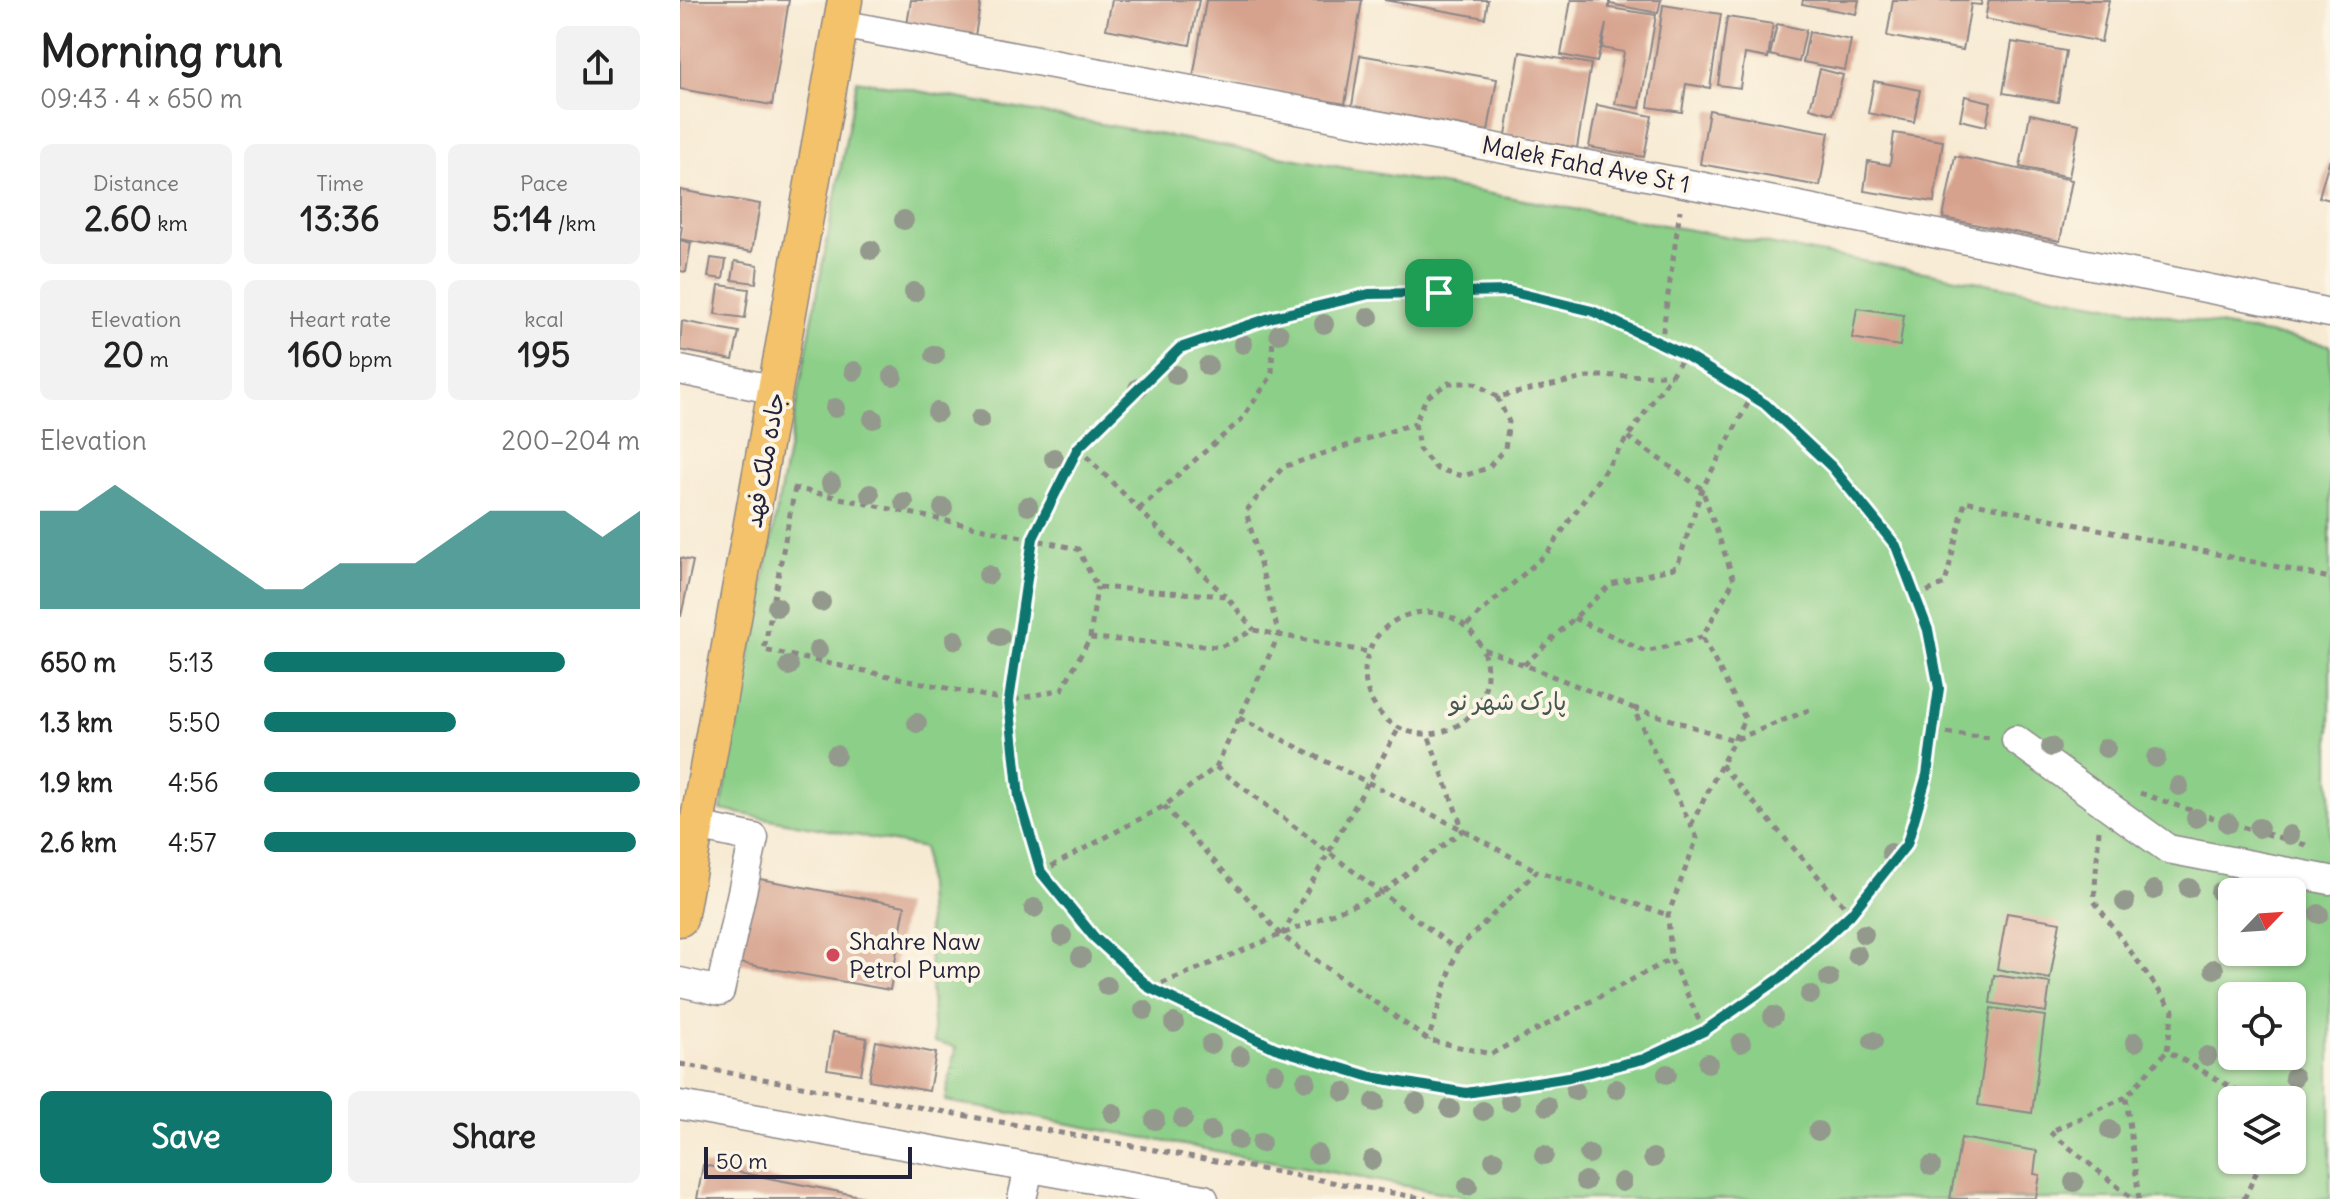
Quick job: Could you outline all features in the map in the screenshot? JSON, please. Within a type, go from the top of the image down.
[{"type":"main road","name":"جاده ملک فهد","points":[[680,919],[843,12]]},
{"type":"street","name":"Malek Fahd Ave St 1","points":[[843,12],[2330,313]]},
{"type":"street","points":[[680,370],[776,390]]},
{"type":"street","points":[[2016,740],[2168,849],[2330,880]]},
{"type":"street","points":[[680,982],[720,991],[754,838],[697,826]]},
{"type":"street","points":[[680,1105],[1204,1199]]},
{"type":"street","points":[[1022,1199],[1029,1168]]},
{"type":"path","points":[[1661,344],[1684,183]]},
{"type":"path","points":[[1509,291],[1592,311],[1685,355],[1765,404],[1841,479],[1896,546],[1928,630],[1939,688],[1927,775],[1907,844],[1851,914],[1782,977],[1704,1031],[1644,1059],[1569,1077],[1466,1093],[1371,1077],[1275,1048],[1150,988],[1094,937],[1041,872],[1019,797],[1009,701],[1033,538],[1078,448],[1180,348],[1273,317],[1369,294],[1509,291]]},
{"type":"path","points":[[1139,509],[1241,420],[1272,375],[1273,317]]},
{"type":"path","points":[[1467,625],[1547,553],[1685,355]]},
{"type":"path","points":[[1497,397],[1594,376],[1671,375]]},
{"type":"path","points":[[1448,383],[1475,383],[1497,397],[1509,422],[1505,448],[1488,468],[1463,476],[1437,469],[1419,449],[1415,423],[1426,398],[1448,383]]},
{"type":"path","points":[[1524,665],[1611,584],[1677,567],[1702,489],[1752,396]]},
{"type":"path","points":[[1041,872],[1164,806],[1216,767],[1279,635],[1246,511],[1283,467],[1415,423]]},
{"type":"path","points":[[1574,618],[1646,652],[1702,637],[1734,580],[1702,489],[1628,437]]},
{"type":"path","points":[[1078,448],[1226,596],[1254,630]]},
{"type":"path","points":[[760,481],[795,488],[1033,538],[1078,549],[1097,587],[1090,638],[1062,689],[1009,701],[764,650],[795,488]]},
{"type":"path","points":[[1915,596],[1945,584],[1965,501],[2330,578]]},
{"type":"path","points":[[1097,587],[1226,596]]},
{"type":"path","points":[[1410,612],[1440,612],[1467,625],[1484,649],[1488,679],[1479,707],[1457,727],[1428,735],[1399,728],[1376,709],[1365,681],[1368,652],[1384,627],[1410,612]]},
{"type":"path","points":[[1090,638],[1220,647],[1254,630],[1368,652]]},
{"type":"path","points":[[1690,825],[1745,718],[1702,637]]},
{"type":"path","points":[[1484,649],[1633,708],[1734,740],[1809,710]]},
{"type":"path","points":[[1633,708],[1697,838],[1668,915],[1671,959],[1704,1031]]},
{"type":"path","points":[[1239,718],[1463,830],[1537,871],[1668,915]]},
{"type":"path","points":[[1281,935],[1399,728]]},
{"type":"path","points":[[1935,732],[2016,740]]},
{"type":"path","points":[[1428,735],[1463,830]]},
{"type":"path","points":[[1721,765],[1851,914]]},
{"type":"path","points":[[1216,767],[1457,950]]},
{"type":"path","points":[[2133,1199],[2050,1132],[2126,1097],[2167,1051],[2173,1010],[2094,901],[2101,801],[2134,791],[2228,823],[2315,847]]},
{"type":"path","points":[[1164,806],[1281,935],[1428,1040],[1491,1054],[1671,959]]},
{"type":"path","points":[[1150,988],[1382,893],[1463,830]]},
{"type":"path","points":[[1428,1040],[1457,950],[1537,871]]},
{"type":"path","points":[[2167,1051],[2229,1086]]},
{"type":"path","points":[[680,1064],[1426,1199]]},
{"type":"path","points":[[2126,1097],[2139,1199]]},
{"type":"path","points":[[2244,1199],[2256,1174]]},
{"type":"green space","name":"پارک شهر نو","points":[[857,80],[2330,345],[2330,1199],[1476,1199],[945,1101],[956,1047],[934,1042],[924,848],[721,810]]},
{"type":"building","points":[[680,0],[789,0],[772,105],[680,89]]},
{"type":"building","points":[[911,0],[981,0],[974,42],[906,31]]},
{"type":"building","points":[[1112,0],[1199,0],[1190,45],[1106,29]]},
{"type":"building","points":[[1206,0],[1362,0],[1345,104],[1193,78]]},
{"type":"building","points":[[1384,0],[1488,0],[1485,18]]},
{"type":"building","points":[[1571,0],[1609,0],[1609,8],[1656,15],[1640,108],[1615,104],[1624,52],[1602,48],[1606,24],[1597,62],[1561,55]]},
{"type":"building","points":[[1610,0],[1661,0],[1658,13],[1610,4]]},
{"type":"building","points":[[1803,0],[1859,0],[1856,14],[1802,4]]},
{"type":"building","points":[[1893,0],[1982,0],[1981,5],[1971,4],[1963,50],[1887,36]]},
{"type":"building","points":[[1989,0],[2109,0],[2101,42],[1985,19]]},
{"type":"building","points":[[1663,5],[1721,14],[1710,88],[1686,84],[1682,112],[1648,107]]},
{"type":"building","points":[[1727,17],[1773,24],[1768,58],[1745,54],[1740,88],[1718,85]]},
{"type":"building","points":[[1777,24],[1806,30],[1799,62],[1770,55]]},
{"type":"building","points":[[1809,32],[1851,40],[1845,70],[1803,62]]},
{"type":"building","points":[[2012,42],[2066,51],[2058,102],[2003,93]]},
{"type":"building","points":[[1520,52],[1591,64],[1577,148],[1506,135]]},
{"type":"building","points":[[1360,55],[1497,79],[1488,131],[1352,106]]},
{"type":"building","points":[[1820,69],[1843,75],[1833,114],[1810,108]]},
{"type":"building","points":[[1874,81],[1920,90],[1914,122],[1868,113]]},
{"type":"building","points":[[1965,96],[1991,102],[1986,126],[1960,120]]},
{"type":"building","points":[[1597,105],[1652,116],[1644,157],[1589,147]]},
{"type":"building","points":[[1709,110],[1829,132],[1820,186],[1700,164]]},
{"type":"building","points":[[2030,114],[2079,124],[2069,177],[2020,167]]},
{"type":"building","points":[[1894,133],[1943,141],[1934,202],[1864,191],[1868,161],[1890,165]]},
{"type":"building","points":[[1955,156],[2072,180],[2060,241],[1943,218]]},
{"type":"building","points":[[2330,161],[2330,200],[2319,197]]},
{"type":"building","points":[[680,190],[760,204],[752,252],[680,239]]},
{"type":"building","points":[[680,240],[691,243],[686,272],[680,271]]},
{"type":"building","points":[[711,258],[726,260],[723,279],[708,277]]},
{"type":"building","points":[[735,261],[758,265],[756,283],[732,280]]},
{"type":"building","points":[[719,285],[749,289],[745,318],[715,314]]},
{"type":"building","points":[[1857,308],[1904,315],[1900,346],[1852,338]]},
{"type":"building","points":[[682,321],[739,332],[733,360],[680,350]]},
{"type":"building","points":[[680,558],[693,561],[681,616],[680,616]]},
{"type":"building","points":[[749,877],[905,906],[890,990],[734,962]]},
{"type":"building","points":[[2007,913],[2060,922],[2050,979],[1997,969]]},
{"type":"building","points":[[1994,975],[2050,983],[2046,1012],[1990,1003]]},
{"type":"building","points":[[1991,1008],[2045,1016],[2032,1113],[1978,1105]]},
{"type":"building","points":[[833,1032],[867,1038],[861,1074],[827,1069]]},
{"type":"building","points":[[876,1041],[936,1053],[929,1091],[869,1080]]},
{"type":"building","points":[[1961,1138],[2037,1151],[2034,1174],[2040,1175],[2036,1198],[1950,1199]]},
{"type":"building","points":[[703,1165],[870,1198],[870,1199],[697,1199]]},
{"type":"place","name":"Shahre Naw Petrol Pump","points":[[833,955]]},
{"type":"route","points":[[1509,291],[1592,311],[1685,355],[1765,404],[1832,467],[1896,546],[1928,630],[1939,688],[1927,775],[1907,844],[1851,914],[1782,977],[1704,1031],[1644,1059],[1569,1077],[1466,1093],[1371,1077],[1275,1048],[1150,988],[1094,937],[1041,872],[1019,797],[1009,701],[1033,538],[1078,448],[1180,348],[1273,317],[1369,294],[1439,293],[1509,291]]}]
